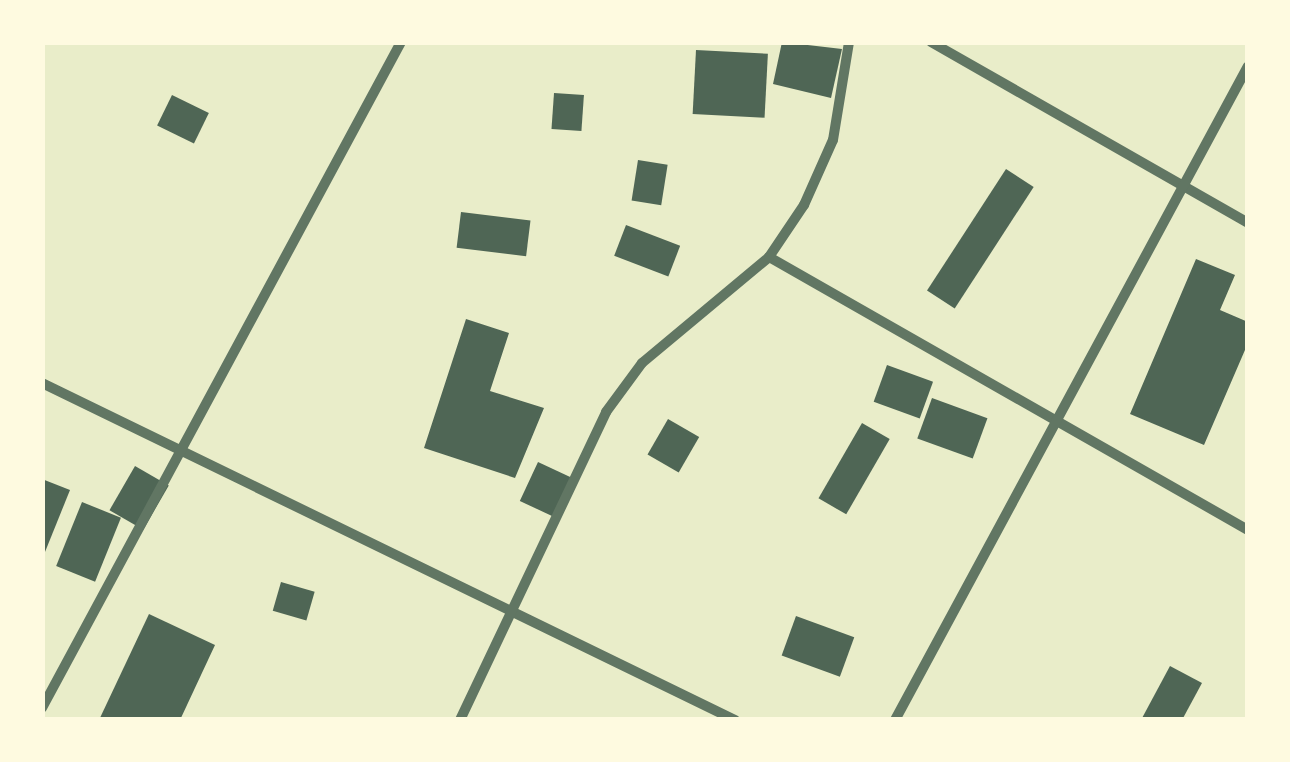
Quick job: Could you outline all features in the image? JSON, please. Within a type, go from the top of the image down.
[{"type":"street","points":[[42,708],[401,42]]},
{"type":"street","points":[[460,720],[606,412],[642,362],[770,257],[804,205],[833,140],[849,42]]},
{"type":"street","points":[[931,42],[1248,224]]},
{"type":"street","points":[[896,720],[1248,66]]},
{"type":"street","points":[[770,257],[1248,530]]},
{"type":"street","points":[[42,383],[735,720]]},
{"type":"building","points":[[782,42],[842,49],[831,98],[773,84]]},
{"type":"building","points":[[696,50],[768,54],[765,118],[693,114]]},
{"type":"building","points":[[554,93],[584,95],[581,131],[551,129]]},
{"type":"building","points":[[172,95],[209,113],[194,144],[157,126]]},
{"type":"building","points":[[638,160],[668,165],[661,205],[632,200]]},
{"type":"building","points":[[1006,169],[1034,187],[955,309],[927,291]]},
{"type":"building","points":[[461,212],[530,221],[526,256],[457,248]]},
{"type":"building","points":[[626,225],[680,246],[668,277],[614,256]]},
{"type":"building","points":[[1196,259],[1235,275],[1220,310],[1248,322],[1248,343],[1204,445],[1130,414]]},
{"type":"building","points":[[466,319],[509,333],[490,391],[544,408],[515,478],[424,448]]},
{"type":"building","points":[[887,365],[933,382],[920,418],[874,402]]},
{"type":"building","points":[[932,398],[987,418],[973,459],[917,438]]},
{"type":"building","points":[[668,419],[699,437],[679,473],[648,455]]},
{"type":"building","points":[[862,423],[890,439],[846,514],[818,498]]},
{"type":"building","points":[[538,462],[576,480],[558,519],[520,501]]},
{"type":"building","points":[[135,466],[169,486],[143,530],[110,510]]},
{"type":"building","points":[[42,479],[70,490],[45,552],[42,551]]},
{"type":"building","points":[[82,502],[121,518],[95,582],[56,566]]},
{"type":"building","points":[[281,582],[315,592],[306,620],[273,611]]},
{"type":"building","points":[[149,614],[215,645],[180,720],[99,720]]},
{"type":"building","points":[[796,616],[854,637],[840,677],[782,655]]},
{"type":"building","points":[[1170,666],[1202,683],[1182,720],[1141,720]]}]
